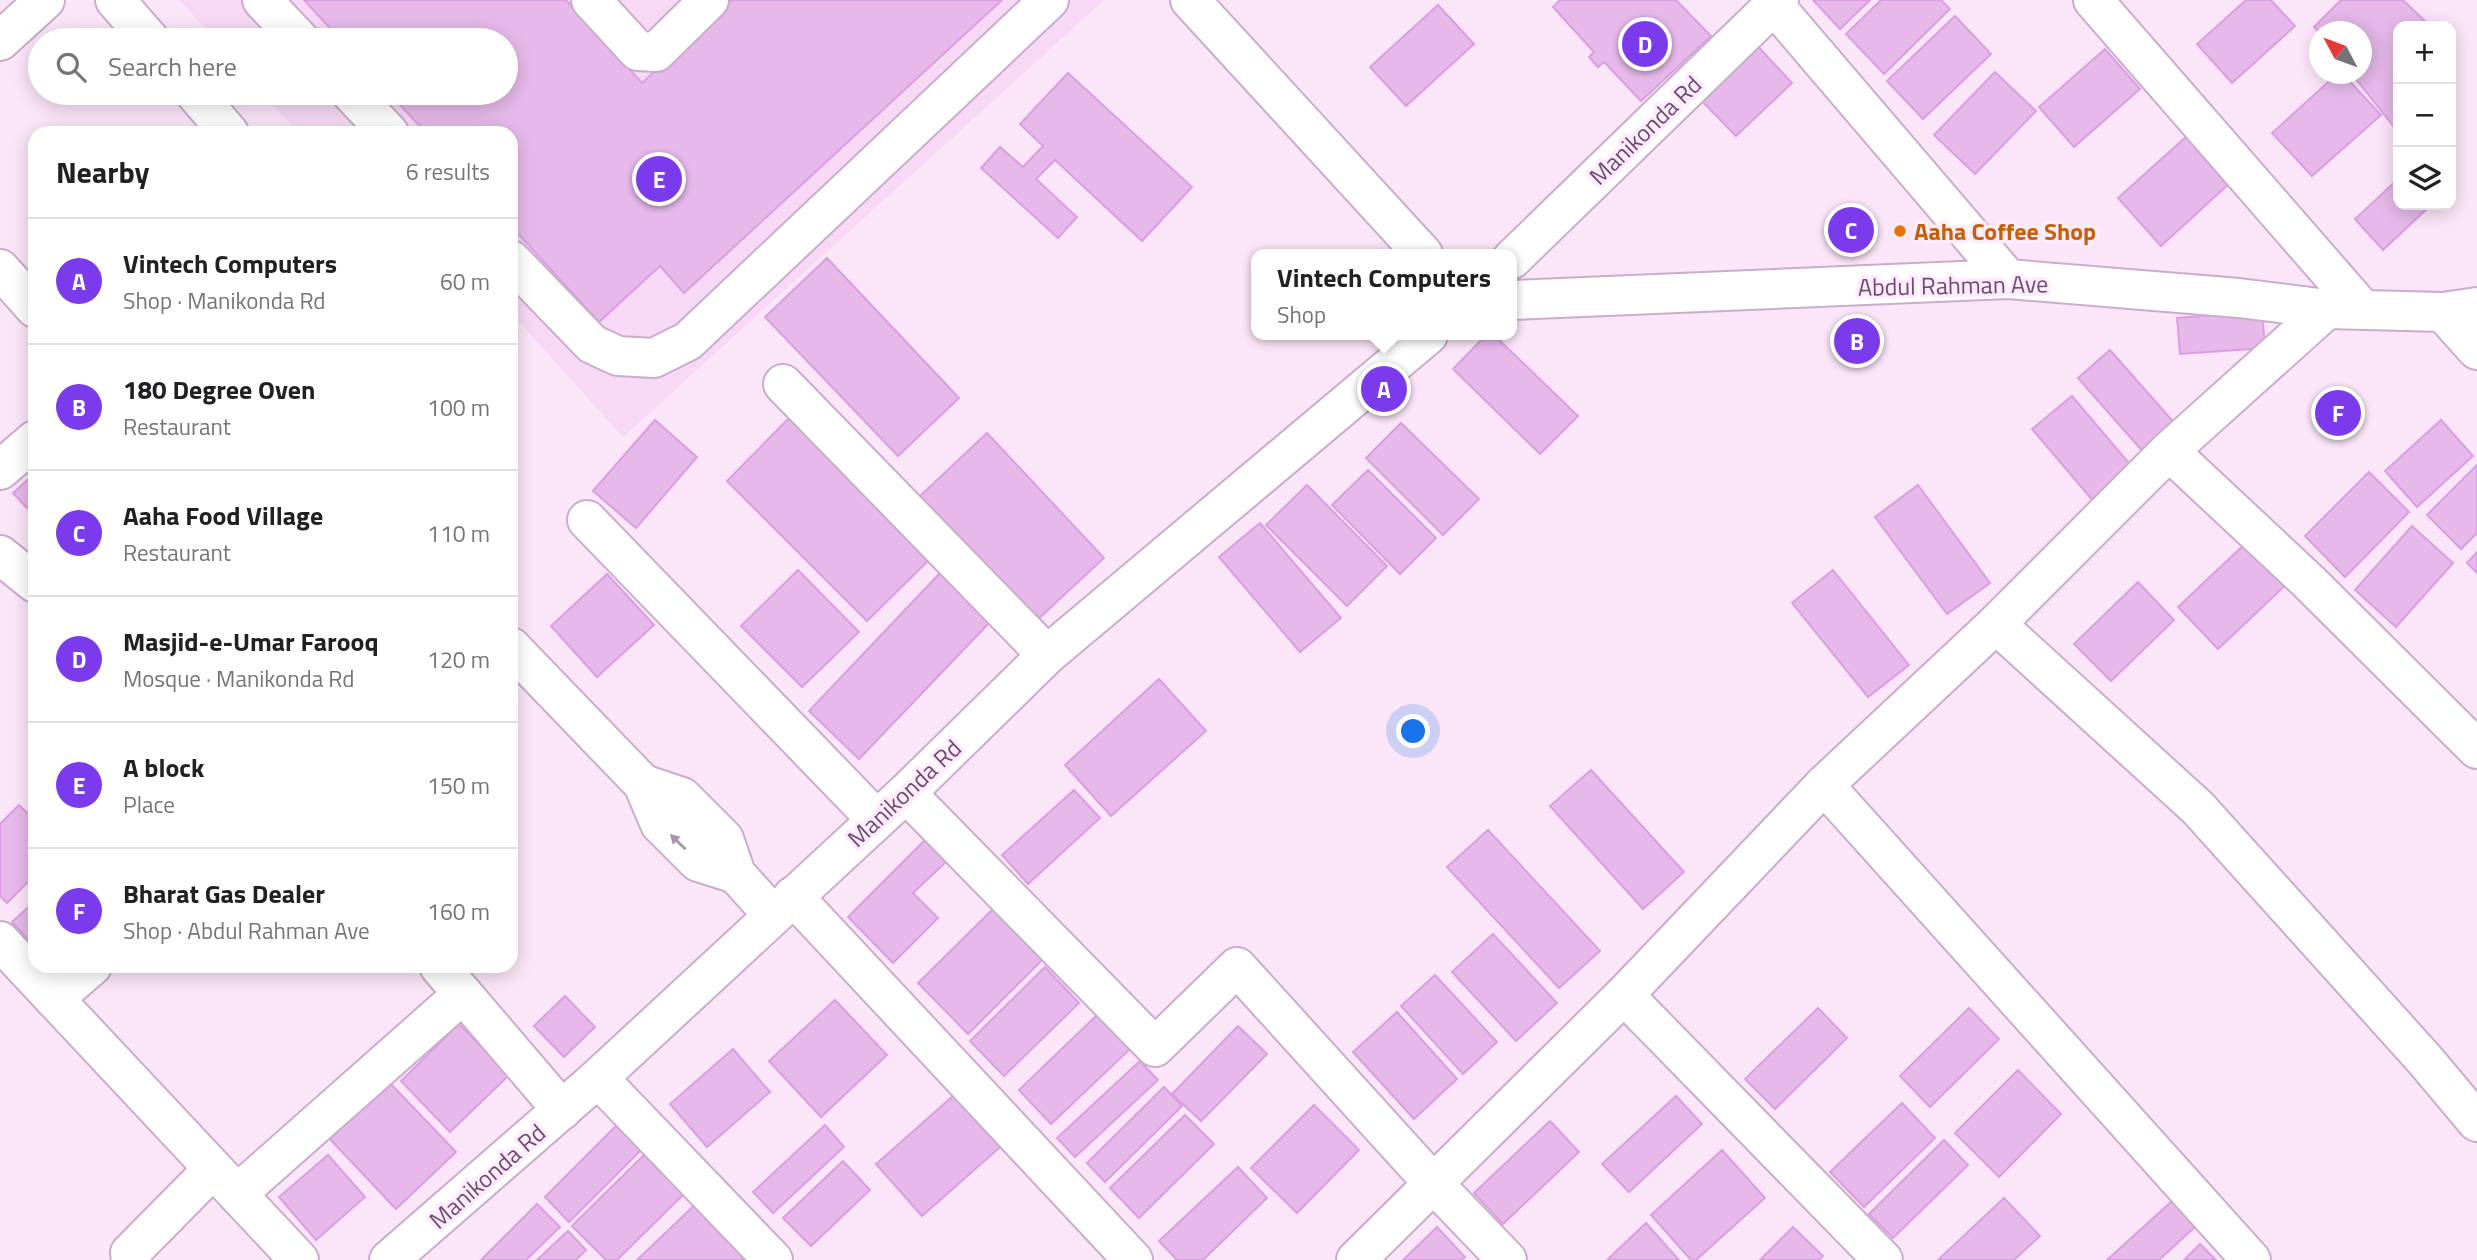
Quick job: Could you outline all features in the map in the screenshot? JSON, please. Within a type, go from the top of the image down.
[{"type":"street","points":[[0,41],[45,0]]},
{"type":"street","points":[[115,0],[140,28]]},
{"type":"street","points":[[262,0],[289,28]]},
{"type":"street","points":[[591,0],[638,51],[656,52],[709,0]]},
{"type":"street","points":[[518,267],[592,344],[618,356],[654,358],[688,341],[1049,0]]},
{"type":"street","points":[[1190,0],[1418,249]]},
{"type":"street","points":[[1356,1260],[1624,995],[1824,785],[1996,624],[2169,451],[2344,309],[2093,0]]},
{"type":"street","points":[[1776,2],[2008,279]]},
{"type":"street","name":"Manikonda Rd","points":[[1517,254],[1776,2]]},
{"type":"street","points":[[205,105],[223,126]]},
{"type":"street","points":[[362,105],[382,126]]},
{"type":"street","points":[[0,269],[28,301]]},
{"type":"street","name":"Abdul Rahman Ave","points":[[1517,300],[2008,279],[2344,309],[2460,309]]},
{"type":"street","points":[[2460,309],[2477,350]]},
{"type":"street","name":"Manikonda Rd","points":[[409,1254],[906,793],[1047,655],[1422,340]]},
{"type":"street","points":[[783,384],[1047,655]]},
{"type":"street","points":[[0,470],[28,446]]},
{"type":"street","points":[[2169,451],[2309,582],[2477,749]]},
{"type":"street","points":[[587,520],[877,820]]},
{"type":"street","points":[[0,555],[28,577]]},
{"type":"street","points":[[1996,624],[2198,808],[2425,1060],[2477,1122]]},
{"type":"street","points":[[518,654],[643,784],[682,797],[724,839],[736,874],[783,906],[1133,1260]]},
{"type":"street","points":[[1824,785],[2251,1260]]},
{"type":"street","points":[[906,793],[1155,1047],[1237,967],[1432,1182],[1507,1260]]},
{"type":"street","points":[[0,941],[28,971]]},
{"type":"street","points":[[30,973],[299,1260]]},
{"type":"street","points":[[54,999],[84,973]]},
{"type":"street","points":[[131,1260],[130,1252],[225,1182],[451,980],[562,1110]]},
{"type":"street","points":[[1624,995],[1883,1260]]},
{"type":"street","points":[[598,1078],[773,1260]]},
{"type":"shaded area","points":[[180,0],[1104,0],[623,437],[518,321],[518,126],[292,126],[273,105],[518,105],[518,28],[204,28]]},
{"type":"building","points":[[304,0],[566,0],[642,83],[732,0],[1002,0],[684,293],[660,266],[599,322],[518,234],[518,126],[420,126],[400,105],[518,105],[518,28],[330,28]]},
{"type":"building","points":[[1560,0],[1676,0],[1711,36],[1641,101],[1604,62],[1598,67],[1589,57],[1594,52],[1553,7]]},
{"type":"building","points":[[1813,0],[1870,0],[1840,29]]},
{"type":"building","points":[[1881,0],[1941,0],[1950,9],[1884,74],[1846,34]]},
{"type":"building","points":[[2246,0],[2271,0],[2295,26],[2232,83],[2197,44]]},
{"type":"building","points":[[2341,0],[2403,0],[2425,21],[2393,21],[2393,126],[2360,84],[2372,84],[2372,21],[2320,21]]},
{"type":"building","points":[[1438,5],[1474,44],[1406,106],[1370,67]]},
{"type":"building","points":[[1955,16],[1991,54],[1923,119],[1887,81]]},
{"type":"building","points":[[1752,40],[1792,83],[1736,136],[1695,94]]},
{"type":"building","points":[[2105,49],[2140,89],[2074,147],[2039,107]]},
{"type":"building","points":[[1995,72],[2036,111],[1975,174],[1934,135]]},
{"type":"building","points":[[1068,73],[1192,187],[1142,241],[1055,160],[1036,179],[1077,217],[1058,238],[981,168],[1000,147],[1023,167],[1043,146],[1020,124]]},
{"type":"building","points":[[2326,84],[2352,84],[2381,115],[2312,176],[2272,133]]},
{"type":"building","points":[[2187,136],[2230,183],[2161,246],[2118,198]]},
{"type":"building","points":[[2393,184],[2393,210],[2426,210],[2383,250],[2355,219]]},
{"type":"building","points":[[827,258],[959,398],[898,456],[765,317]]},
{"type":"building","points":[[2262,311],[2265,348],[2180,354],[2177,318]]},
{"type":"building","points":[[1481,340],[1499,340],[1578,416],[1540,454],[1453,369]]},
{"type":"building","points":[[2110,350],[2177,426],[2145,454],[2078,378]]},
{"type":"building","points":[[2072,396],[2134,469],[2094,502],[2032,429]]},
{"type":"building","points":[[792,415],[933,556],[867,621],[727,481]]},
{"type":"building","points":[[655,420],[697,457],[636,528],[593,491]]},
{"type":"building","points":[[2441,420],[2473,456],[2417,507],[2385,471]]},
{"type":"building","points":[[1401,423],[1479,499],[1443,535],[1366,458]]},
{"type":"building","points":[[987,433],[1104,558],[1036,621],[919,497]]},
{"type":"building","points":[[2477,465],[2477,533],[2461,549],[2427,515]]},
{"type":"building","points":[[1368,470],[1436,538],[1400,574],[1332,505]]},
{"type":"building","points":[[2369,472],[2409,512],[2345,577],[2305,536]]},
{"type":"building","points":[[28,479],[28,507],[27,508],[13,493]]},
{"type":"building","points":[[1307,485],[1387,566],[1347,606],[1266,525]]},
{"type":"building","points":[[1918,485],[1990,583],[1947,614],[1875,517]]},
{"type":"building","points":[[1260,523],[1341,618],[1300,652],[1219,557]]},
{"type":"building","points":[[2412,526],[2453,563],[2396,627],[2355,590]]},
{"type":"building","points":[[2248,541],[2288,583],[2218,649],[2178,607]]},
{"type":"building","points":[[2477,552],[2477,573],[2467,563]]},
{"type":"building","points":[[798,570],[859,632],[802,687],[741,626]]},
{"type":"building","points":[[1833,570],[1909,665],[1868,697],[1792,603]]},
{"type":"building","points":[[940,573],[991,621],[859,759],[809,711]]},
{"type":"building","points":[[607,574],[654,625],[597,677],[551,626]]},
{"type":"building","points":[[2138,582],[2174,620],[2111,681],[2074,644]]},
{"type":"building","points":[[1159,679],[1206,731],[1111,816],[1065,765]]},
{"type":"building","points":[[1591,770],[1684,872],[1643,909],[1550,806]]},
{"type":"building","points":[[1074,790],[1100,818],[1028,884],[1002,855]]},
{"type":"building","points":[[19,805],[28,813],[28,882],[7,903],[0,896],[0,824]]},
{"type":"building","points":[[1488,830],[1600,951],[1559,988],[1447,867]]},
{"type":"building","points":[[926,839],[947,861],[913,893],[938,918],[893,963],[848,917]]},
{"type":"building","points":[[28,907],[28,939],[12,922]]},
{"type":"building","points":[[994,908],[1044,958],[968,1034],[918,983]]},
{"type":"building","points":[[1493,934],[1557,1003],[1516,1041],[1452,972]]},
{"type":"building","points":[[1045,967],[1079,1003],[1004,1076],[970,1041]]},
{"type":"building","points":[[1435,975],[1497,1042],[1463,1074],[1401,1006]]},
{"type":"building","points":[[565,996],[595,1027],[564,1057],[534,1026]]},
{"type":"building","points":[[835,1000],[887,1055],[821,1117],[769,1061]]},
{"type":"building","points":[[1818,1008],[1847,1038],[1775,1109],[1745,1079]]},
{"type":"building","points":[[1969,1008],[1999,1039],[1930,1107],[1900,1076]]},
{"type":"building","points":[[1397,1012],[1457,1079],[1414,1119],[1353,1052]]},
{"type":"building","points":[[1098,1014],[1130,1049],[1051,1124],[1019,1090]]},
{"type":"building","points":[[459,1024],[509,1075],[450,1132],[401,1081]]},
{"type":"building","points":[[1238,1026],[1267,1054],[1201,1121],[1172,1094]]},
{"type":"building","points":[[733,1049],[770,1092],[707,1147],[670,1104]]},
{"type":"building","points":[[1140,1061],[1158,1080],[1075,1157],[1057,1138]]},
{"type":"building","points":[[2018,1070],[2061,1114],[1999,1177],[1955,1133]]},
{"type":"building","points":[[387,1080],[456,1152],[396,1209],[328,1137]]},
{"type":"building","points":[[1164,1087],[1182,1106],[1105,1182],[1087,1163]]},
{"type":"building","points":[[961,1089],[1007,1141],[922,1216],[876,1164]]},
{"type":"building","points":[[1676,1096],[1702,1124],[1629,1192],[1602,1164]]},
{"type":"building","points":[[1902,1103],[1935,1138],[1864,1207],[1830,1172]]},
{"type":"building","points":[[1314,1105],[1359,1150],[1297,1213],[1251,1168]]},
{"type":"building","points":[[1185,1115],[1214,1144],[1139,1218],[1110,1188]]},
{"type":"building","points":[[1550,1121],[1579,1152],[1503,1224],[1474,1193]]},
{"type":"building","points":[[618,1124],[643,1148],[569,1222],[545,1197]]},
{"type":"building","points":[[825,1125],[844,1147],[773,1213],[753,1192]]},
{"type":"building","points":[[1944,1140],[1968,1165],[1893,1238],[1869,1214]]},
{"type":"building","points":[[649,1150],[689,1189],[617,1260],[606,1260],[572,1226]]},
{"type":"building","points":[[1722,1150],[1765,1198],[1696,1260],[1691,1260],[1651,1215]]},
{"type":"building","points":[[328,1155],[365,1197],[316,1240],[279,1197]]},
{"type":"building","points":[[843,1161],[870,1190],[811,1246],[783,1218]]},
{"type":"building","points":[[1238,1167],[1267,1198],[1203,1260],[1177,1260],[1159,1241]]},
{"type":"building","points":[[2004,1198],[2040,1236],[2014,1260],[1938,1260]]},
{"type":"building","points":[[2172,1201],[2195,1227],[2159,1260],[2107,1260]]},
{"type":"building","points":[[698,1202],[748,1254],[741,1260],[637,1260]]},
{"type":"building","points":[[537,1204],[560,1227],[526,1260],[481,1260]]},
{"type":"building","points":[[1646,1223],[1679,1260],[1607,1260]]},
{"type":"building","points":[[1437,1227],[1465,1257],[1461,1260],[1403,1260]]},
{"type":"building","points":[[1793,1227],[1823,1256],[1819,1260],[1760,1260]]},
{"type":"building","points":[[568,1231],[586,1250],[576,1260],[537,1260]]},
{"type":"building","points":[[2200,1244],[2216,1260],[2184,1260]]},
{"type":"place","name":"Masjid-e-Umar Farooq","points":[[1645,44]]},
{"type":"place","name":"A block","points":[[659,179]]},
{"type":"place","name":"Aaha Food Village","points":[[1851,230]]},
{"type":"place","name":"Aaha Coffee Shop","points":[[1900,231]]},
{"type":"place","name":"180 Degree Oven","points":[[1857,341]]},
{"type":"place","name":"Vintech Computers","points":[[1384,389]]},
{"type":"place","name":"Bharat Gas Dealer","points":[[2338,413]]}]
